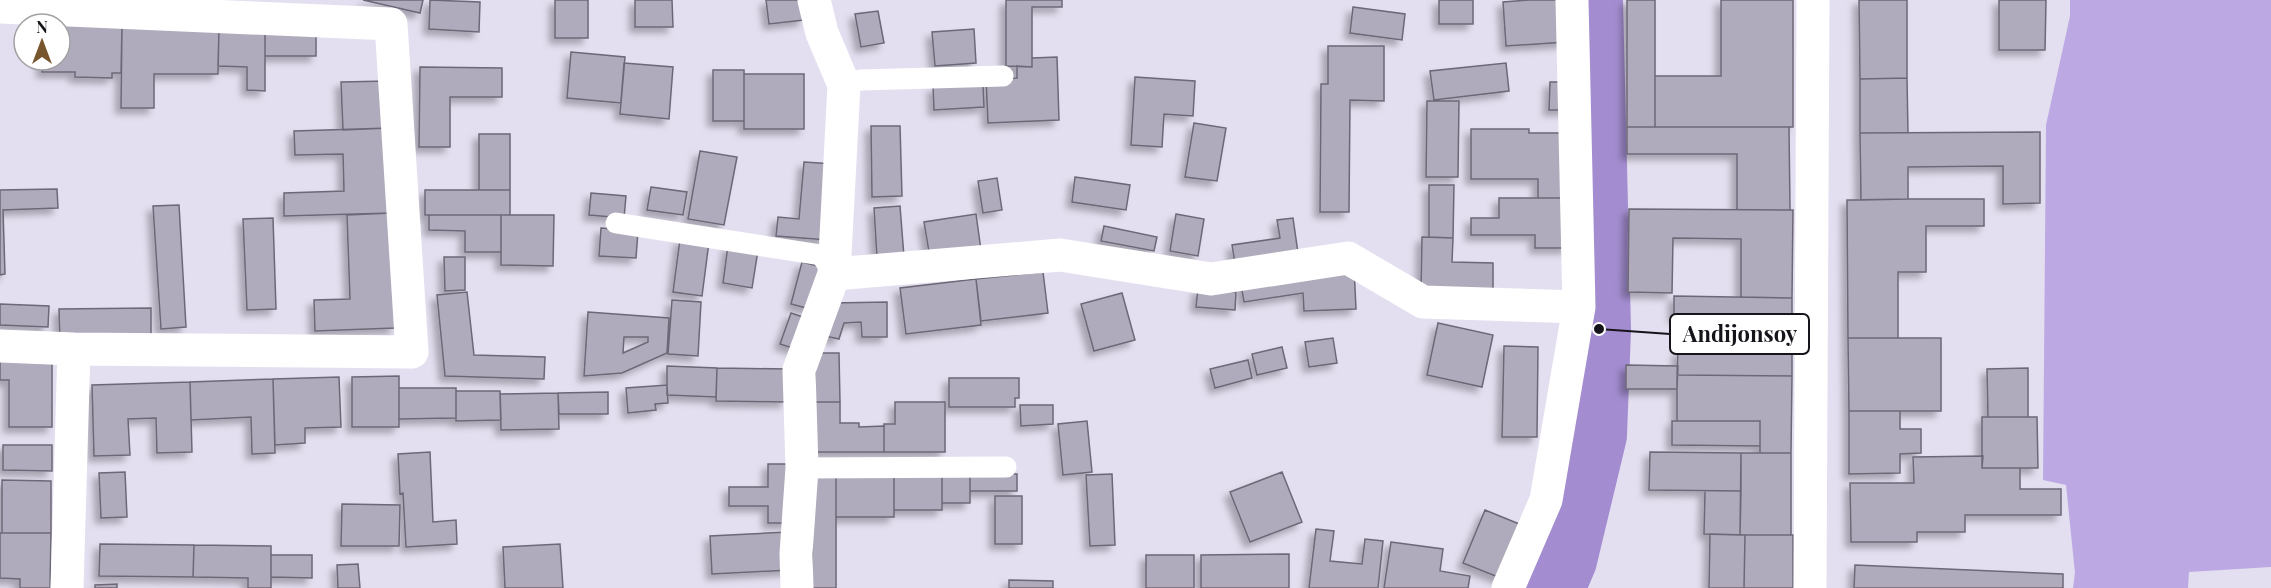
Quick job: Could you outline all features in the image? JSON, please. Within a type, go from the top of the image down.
[{"type":"street","points":[[796,588],[802,468],[799,370],[834,274],[844,85],[822,33],[814,0]]},
{"type":"street","points":[[1508,588],[1546,500],[1579,307],[1572,0]]},
{"type":"street","points":[[1810,588],[1813,0]]},
{"type":"street","points":[[0,7],[391,24],[412,352],[74,349],[0,346]]},
{"type":"street","points":[[834,274],[1060,255],[1211,279],[1348,258],[1423,302],[1579,307]]},
{"type":"street","points":[[67,588],[74,349]]},
{"type":"lane","points":[[844,85],[860,80],[1003,76]]},
{"type":"lane","points":[[616,224],[821,255],[834,274]]},
{"type":"lane","points":[[802,468],[1006,467]]},
{"type":"shaded area","points":[[2070,0],[2271,0],[2271,567],[2189,572],[2188,588],[2073,588],[2075,573],[2066,485],[2043,480],[2046,125],[2070,16]]},
{"type":"building","points":[[363,0],[423,0],[420,13]]},
{"type":"building","points":[[430,0],[480,2],[479,32],[429,29]]},
{"type":"building","points":[[555,0],[588,0],[588,38],[555,38]]},
{"type":"building","points":[[635,0],[672,0],[673,27],[635,27]]},
{"type":"building","points":[[766,0],[801,0],[804,20],[769,24]]},
{"type":"building","points":[[1006,0],[1062,0],[1062,7],[1032,7],[1032,67],[1006,66]]},
{"type":"building","points":[[1439,0],[1473,0],[1473,24],[1439,24]]},
{"type":"building","points":[[1563,0],[1566,42],[1506,46],[1503,2]]},
{"type":"building","points":[[1627,0],[1655,0],[1655,127],[1627,127]]},
{"type":"building","points":[[1721,0],[1793,0],[1793,127],[1655,127],[1655,76],[1721,76]]},
{"type":"building","points":[[1859,0],[1907,0],[1907,78],[1860,79]]},
{"type":"building","points":[[1999,0],[2046,0],[2045,50],[1999,50]]},
{"type":"building","points":[[1353,7],[1405,14],[1402,40],[1350,33]]},
{"type":"building","points":[[878,11],[884,43],[861,47],[855,14]]},
{"type":"building","points":[[72,25],[122,26],[121,73],[112,73],[112,78],[75,77],[75,72],[72,72]]},
{"type":"building","points":[[122,26],[219,27],[218,74],[154,74],[154,108],[121,108]]},
{"type":"building","points":[[974,29],[976,63],[935,66],[932,32]]},
{"type":"building","points":[[219,30],[265,30],[265,91],[247,90],[247,67],[218,66]]},
{"type":"building","points":[[265,33],[316,34],[316,56],[265,56]]},
{"type":"building","points":[[1328,46],[1384,46],[1384,101],[1350,100],[1349,212],[1320,212],[1321,84],[1328,84]]},
{"type":"building","points":[[571,52],[625,57],[621,103],[567,98]]},
{"type":"building","points":[[1057,57],[1059,120],[988,123],[986,79],[1017,78],[1017,66],[1032,67],[1032,58]]},
{"type":"building","points":[[624,63],[673,67],[669,119],[620,114]]},
{"type":"building","points":[[1506,63],[1509,91],[1434,100],[1430,71]]},
{"type":"building","points":[[420,67],[502,68],[502,97],[450,97],[450,147],[419,147]]},
{"type":"building","points":[[713,70],[744,70],[744,121],[713,121]]},
{"type":"building","points":[[744,74],[804,74],[804,129],[744,129]]},
{"type":"building","points":[[1135,77],[1195,81],[1193,116],[1164,114],[1162,147],[1131,145]]},
{"type":"building","points":[[1907,78],[1908,133],[1860,133],[1860,79]]},
{"type":"building","points":[[388,81],[389,128],[343,130],[341,82]]},
{"type":"building","points":[[1550,82],[1569,82],[1569,110],[1549,110]]},
{"type":"building","points":[[983,85],[984,107],[934,110],[933,87]]},
{"type":"building","points":[[1427,101],[1459,101],[1458,177],[1426,177]]},
{"type":"building","points":[[1194,123],[1226,128],[1217,181],[1185,177]]},
{"type":"building","points":[[871,126],[900,126],[902,196],[872,197]]},
{"type":"building","points":[[1627,127],[1789,127],[1790,210],[1737,210],[1737,154],[1627,154]]},
{"type":"building","points":[[389,128],[392,213],[284,216],[284,193],[344,191],[343,154],[295,155],[294,131]]},
{"type":"building","points":[[1471,129],[1529,129],[1529,133],[1568,133],[1568,198],[1538,198],[1538,179],[1471,179]]},
{"type":"building","points":[[2040,132],[2040,203],[2003,204],[2003,166],[1908,167],[1908,199],[1861,200],[1860,133]]},
{"type":"building","points":[[479,134],[510,134],[510,190],[479,190]]},
{"type":"building","points":[[700,151],[737,157],[724,225],[688,219]]},
{"type":"building","points":[[804,162],[834,164],[828,240],[776,236],[778,217],[799,219]]},
{"type":"building","points":[[1075,177],[1130,185],[1126,210],[1072,202]]},
{"type":"building","points":[[997,178],[1002,210],[983,213],[978,181]]},
{"type":"building","points":[[1429,185],[1454,185],[1453,238],[1429,237]]},
{"type":"building","points":[[651,187],[687,192],[683,215],[647,210]]},
{"type":"building","points":[[57,189],[58,208],[3,210],[5,274],[0,275],[0,190]]},
{"type":"building","points":[[425,190],[510,190],[510,215],[425,215]]},
{"type":"building","points":[[591,193],[626,196],[624,218],[589,215]]},
{"type":"building","points":[[1499,198],[1568,198],[1568,248],[1535,248],[1535,235],[1471,235],[1471,218],[1499,218]]},
{"type":"building","points":[[1984,199],[1984,226],[1926,226],[1926,272],[1898,272],[1898,338],[1848,338],[1847,200]]},
{"type":"building","points":[[179,205],[186,327],[161,329],[153,206]]},
{"type":"building","points":[[900,206],[904,257],[877,258],[874,208]]},
{"type":"building","points":[[1629,209],[1793,210],[1792,298],[1741,297],[1741,239],[1673,238],[1672,293],[1628,292]]},
{"type":"building","points":[[392,213],[395,328],[315,331],[314,300],[350,299],[347,215]]},
{"type":"building","points":[[976,214],[981,250],[930,258],[924,222]]},
{"type":"building","points":[[1176,214],[1204,219],[1198,256],[1170,251]]},
{"type":"building","points":[[429,215],[501,215],[501,252],[465,252],[465,231],[429,230]]},
{"type":"building","points":[[501,215],[554,215],[553,266],[501,265]]},
{"type":"building","points":[[273,218],[276,309],[247,310],[243,219]]},
{"type":"building","points":[[1293,218],[1298,253],[1235,263],[1232,245],[1280,238],[1277,220]]},
{"type":"building","points":[[1104,226],[1157,237],[1154,251],[1101,241]]},
{"type":"building","points":[[601,228],[638,231],[636,258],[599,256]]},
{"type":"building","points":[[1422,237],[1453,238],[1452,262],[1493,263],[1493,292],[1421,290]]},
{"type":"building","points":[[680,239],[709,242],[702,296],[673,292]]},
{"type":"building","points":[[728,245],[758,250],[752,288],[723,283]]},
{"type":"building","points":[[444,257],[465,257],[465,290],[445,291]]},
{"type":"building","points":[[802,262],[822,267],[810,309],[791,304]]},
{"type":"building","points":[[1354,267],[1356,309],[1304,311],[1303,293],[1244,302],[1240,279]]},
{"type":"building","points":[[1043,272],[1048,313],[981,321],[976,279]]},
{"type":"building","points":[[976,279],[981,325],[906,334],[900,288]]},
{"type":"building","points":[[1198,288],[1236,292],[1235,310],[1196,307]]},
{"type":"building","points":[[467,292],[474,355],[545,357],[544,379],[445,376],[437,295]]},
{"type":"building","points":[[1122,293],[1135,340],[1094,351],[1081,304]]},
{"type":"building","points":[[1674,296],[1792,298],[1792,376],[1677,375],[1678,350],[1750,350],[1751,317],[1674,317]]},
{"type":"building","points":[[672,300],[701,302],[698,356],[668,354]]},
{"type":"building","points":[[887,302],[887,337],[862,337],[861,322],[844,323],[839,339],[825,336],[833,303]]},
{"type":"building","points":[[0,304],[49,306],[48,327],[0,325]]},
{"type":"building","points":[[151,308],[151,343],[60,345],[59,309]]},
{"type":"building","points":[[588,312],[669,318],[667,353],[622,373],[584,376]],"holes":[[[624,337],[648,337],[648,342],[623,353]]]},
{"type":"building","points":[[791,313],[809,319],[799,350],[780,344]]},
{"type":"building","points":[[1438,323],[1493,335],[1482,387],[1427,375]]},
{"type":"building","points":[[1333,338],[1337,363],[1309,367],[1305,342]]},
{"type":"building","points":[[1848,338],[1941,338],[1941,411],[1849,411]]},
{"type":"building","points":[[1504,346],[1538,347],[1537,437],[1502,437]]},
{"type":"building","points":[[1282,347],[1287,368],[1257,375],[1252,354]]},
{"type":"building","points":[[815,353],[839,353],[840,402],[815,402]]},
{"type":"building","points":[[0,354],[52,354],[52,427],[9,427],[9,380],[0,380]]},
{"type":"building","points":[[1248,360],[1252,378],[1215,388],[1210,369]]},
{"type":"building","points":[[1626,365],[1678,366],[1677,389],[1626,389]]},
{"type":"building","points":[[667,366],[717,368],[716,397],[667,395]]},
{"type":"building","points":[[717,368],[787,369],[786,402],[716,401]]},
{"type":"building","points":[[2028,368],[2028,417],[1988,417],[1987,369]]},
{"type":"building","points":[[1677,375],[1792,376],[1791,453],[1760,453],[1760,421],[1677,421]]},
{"type":"building","points":[[399,376],[399,427],[352,427],[352,377]]},
{"type":"building","points":[[339,377],[341,427],[305,428],[305,443],[275,445],[273,379]]},
{"type":"building","points":[[949,378],[1019,378],[1019,398],[1015,398],[1015,407],[949,407]]},
{"type":"building","points":[[273,379],[275,453],[252,454],[251,417],[191,420],[190,382]]},
{"type":"building","points":[[190,382],[192,452],[157,453],[156,418],[128,419],[130,455],[94,456],[92,385]]},
{"type":"building","points":[[667,385],[668,403],[655,404],[656,410],[628,413],[626,388]]},
{"type":"building","points":[[399,388],[456,388],[456,418],[399,419]]},
{"type":"building","points":[[456,391],[500,391],[501,420],[456,421]]},
{"type":"building","points":[[608,392],[608,414],[559,414],[558,393]]},
{"type":"building","points":[[558,393],[559,429],[501,430],[500,394]]},
{"type":"building","points":[[815,402],[840,402],[840,423],[859,423],[859,427],[884,426],[884,452],[815,452]]},
{"type":"building","points":[[895,402],[945,402],[945,452],[884,452],[884,424],[895,424]]},
{"type":"building","points":[[1020,405],[1053,405],[1053,424],[1021,426]]},
{"type":"building","points":[[1849,411],[1900,411],[1900,429],[1921,429],[1921,453],[1900,454],[1900,473],[1849,474]]},
{"type":"building","points":[[1982,417],[2037,417],[2038,468],[1982,468]]},
{"type":"building","points":[[1087,421],[1092,472],[1063,475],[1058,424]]},
{"type":"building","points":[[1672,421],[1760,421],[1760,446],[1672,445]]},
{"type":"building","points":[[3,445],[52,445],[52,471],[3,470]]},
{"type":"building","points":[[430,452],[433,522],[456,520],[457,544],[406,547],[398,454]]},
{"type":"building","points":[[1650,452],[1741,453],[1741,491],[1649,490]]},
{"type":"building","points":[[1741,453],[1791,453],[1791,535],[1740,535]]},
{"type":"building","points":[[1983,456],[1982,468],[2020,468],[2020,489],[2061,489],[2061,515],[1965,515],[1965,532],[1917,532],[1917,542],[1851,542],[1850,483],[1914,483],[1913,457]]},
{"type":"building","points":[[768,464],[792,464],[792,523],[768,523],[768,506],[729,506],[729,487],[768,487]]},
{"type":"building","points":[[836,471],[894,471],[894,517],[836,517]]},
{"type":"building","points":[[894,471],[942,471],[942,510],[894,510]]},
{"type":"building","points":[[942,471],[970,471],[970,503],[942,503]]},
{"type":"building","points":[[125,472],[127,517],[101,518],[99,473]]},
{"type":"building","points":[[1282,472],[1302,522],[1250,542],[1230,492]]},
{"type":"building","points":[[970,474],[1017,474],[1017,491],[970,491]]},
{"type":"building","points":[[1112,474],[1115,545],[1090,546],[1086,475]]},
{"type":"building","points":[[813,475],[836,475],[836,588],[812,588]]},
{"type":"building","points":[[2,480],[51,481],[51,533],[2,533]]},
{"type":"building","points":[[1705,491],[1741,491],[1740,535],[1704,534]]},
{"type":"building","points":[[995,496],[1022,496],[1022,544],[995,544]]},
{"type":"building","points":[[342,504],[400,505],[399,546],[341,546]]},
{"type":"building","points":[[1485,510],[1529,528],[1508,581],[1463,563]]},
{"type":"building","points":[[1316,529],[1334,531],[1330,561],[1362,564],[1365,539],[1383,541],[1378,588],[1309,588]]},
{"type":"building","points":[[788,532],[790,570],[712,574],[710,536]]},
{"type":"building","points":[[0,533],[51,533],[50,588],[20,588],[20,579],[0,578]]},
{"type":"building","points":[[1710,534],[1745,535],[1744,588],[1709,588]]},
{"type":"building","points":[[1745,535],[1793,535],[1793,588],[1744,588]]},
{"type":"building","points":[[1391,542],[1443,549],[1440,571],[1470,576],[1468,588],[1384,588]]},
{"type":"building","points":[[100,544],[194,545],[193,577],[99,576]]},
{"type":"building","points":[[560,544],[563,588],[505,588],[503,547]]},
{"type":"building","points":[[194,545],[271,546],[271,588],[248,588],[248,578],[193,577]]},
{"type":"building","points":[[1289,554],[1289,588],[1201,588],[1201,555]]},
{"type":"building","points":[[271,555],[312,555],[312,578],[271,577]]},
{"type":"building","points":[[1146,555],[1194,555],[1194,588],[1146,588]]},
{"type":"building","points":[[358,564],[360,588],[338,588],[337,565]]},
{"type":"building","points":[[1855,565],[2063,574],[2063,588],[1854,588]]},
{"type":"building","points":[[1009,580],[1053,581],[1053,588],[1009,588]]},
{"type":"building","points":[[117,584],[117,588],[95,588],[95,585]]},
{"type":"waterway","points":[[1553,588],[1565,560],[1595,435],[1599,329],[1591,0]]},
{"type":"place","name":"Andijonsoy","points":[[1599,329]]}]
